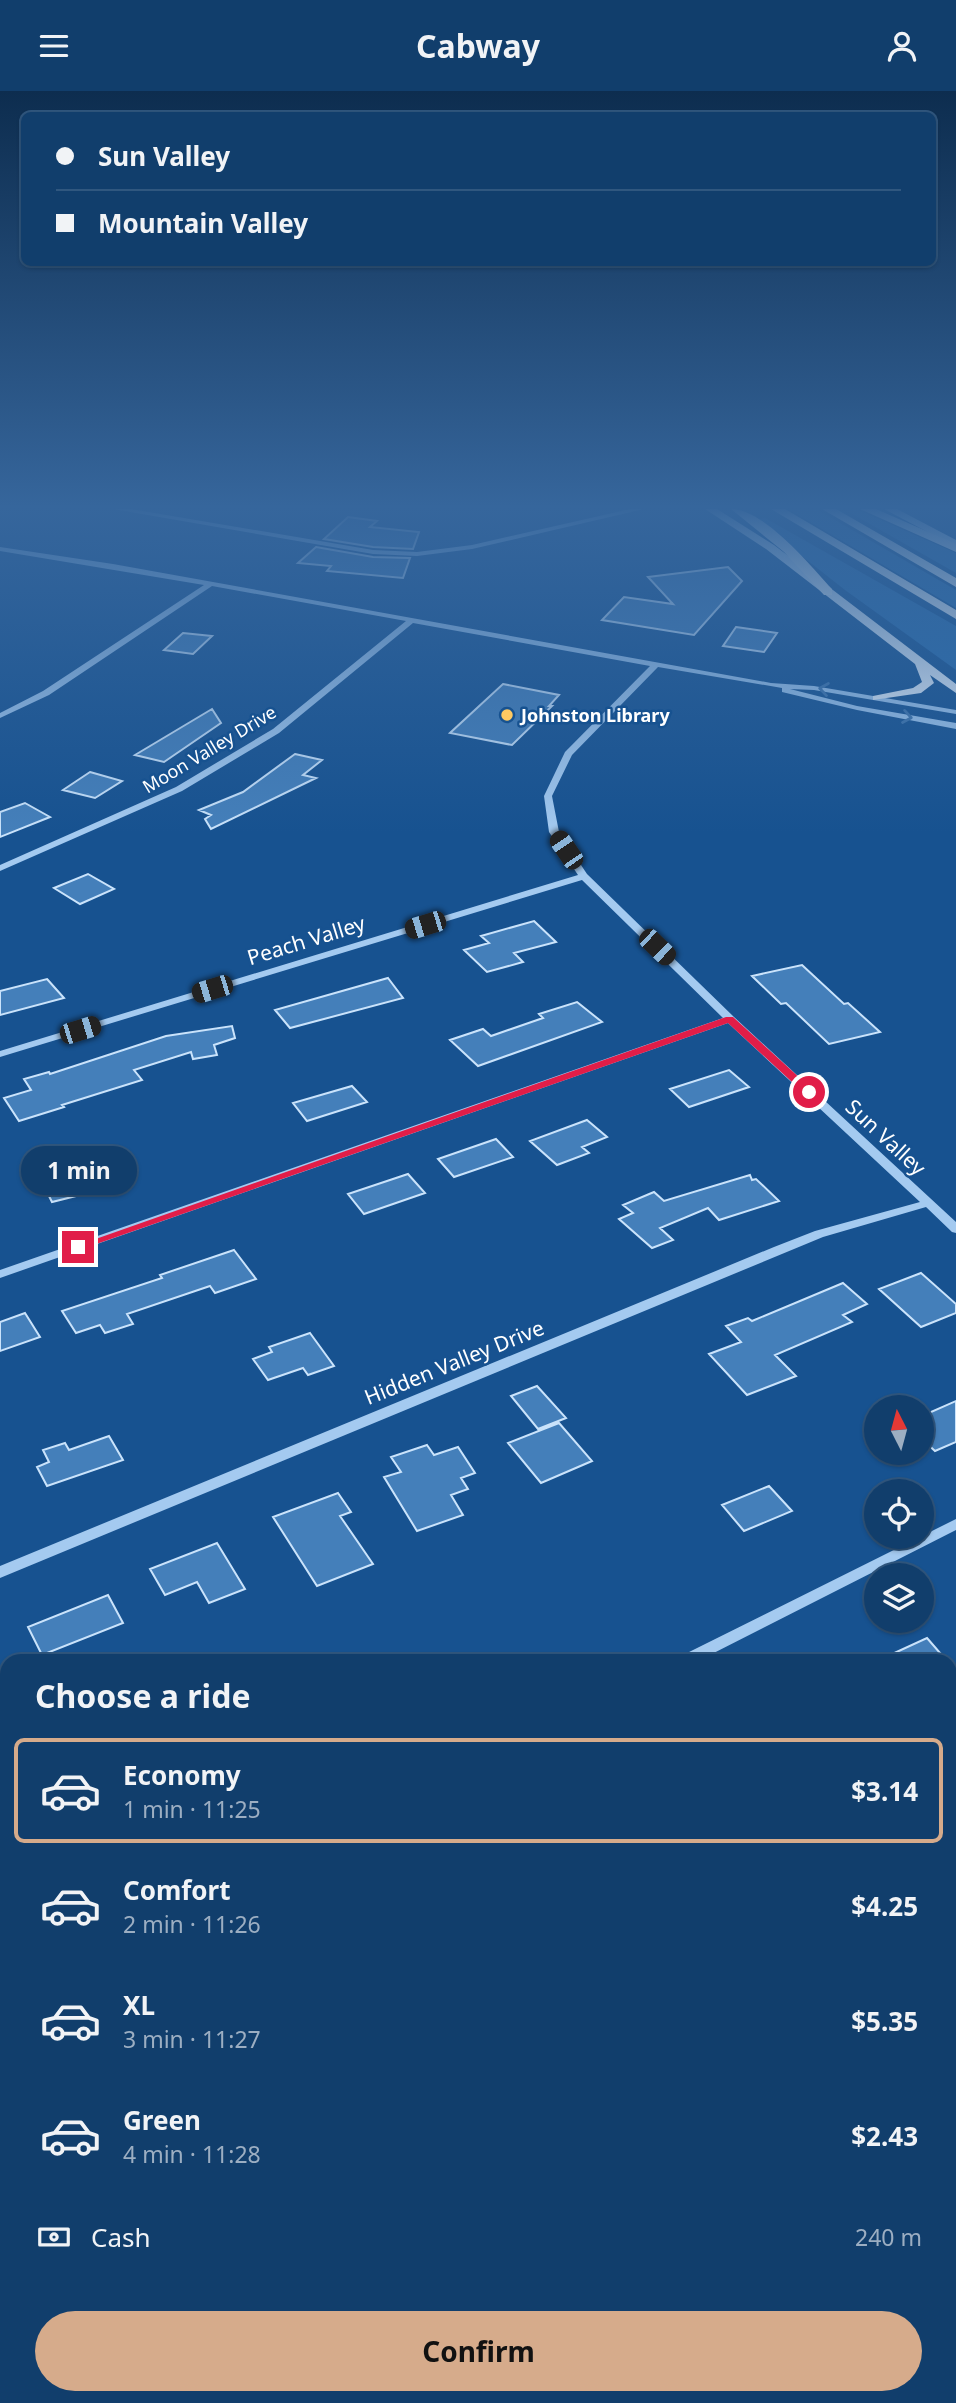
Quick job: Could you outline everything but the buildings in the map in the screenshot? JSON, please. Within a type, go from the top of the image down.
[{"type":"main road","points":[[860,617],[956,690]]},
{"type":"main road","points":[[918,663],[956,679]]},
{"type":"main road","points":[[877,698],[917,691],[929,683],[918,663]]},
{"type":"street","points":[[0,716],[46,693],[161,617]]},
{"type":"street","points":[[395,617],[771,685],[814,688],[956,712]]},
{"type":"street","name":"Moon Valley Drive","points":[[0,869],[179,789],[276,731],[412,620]]},
{"type":"street","name":"Sun Valley","points":[[655,665],[568,754],[548,796],[554,832],[584,876],[730,1019],[956,1229]]},
{"type":"street","points":[[771,685],[802,696],[956,726]]},
{"type":"street","name":"Peach Valley","points":[[0,1054],[584,876]]},
{"type":"street","points":[[0,1274],[730,1019]]},
{"type":"street","name":"Hidden Valley Drive","points":[[0,1572],[778,1250],[819,1234],[928,1203]]},
{"type":"street","points":[[698,1654],[956,1524]]},
{"type":"shaded area","points":[[882,617],[940,617],[956,626],[956,670]]},
{"type":"place","name":"Johnston Library","points":[[507,715]]},
{"type":"route","points":[[78,1247],[730,1019],[809,1092]]}]
